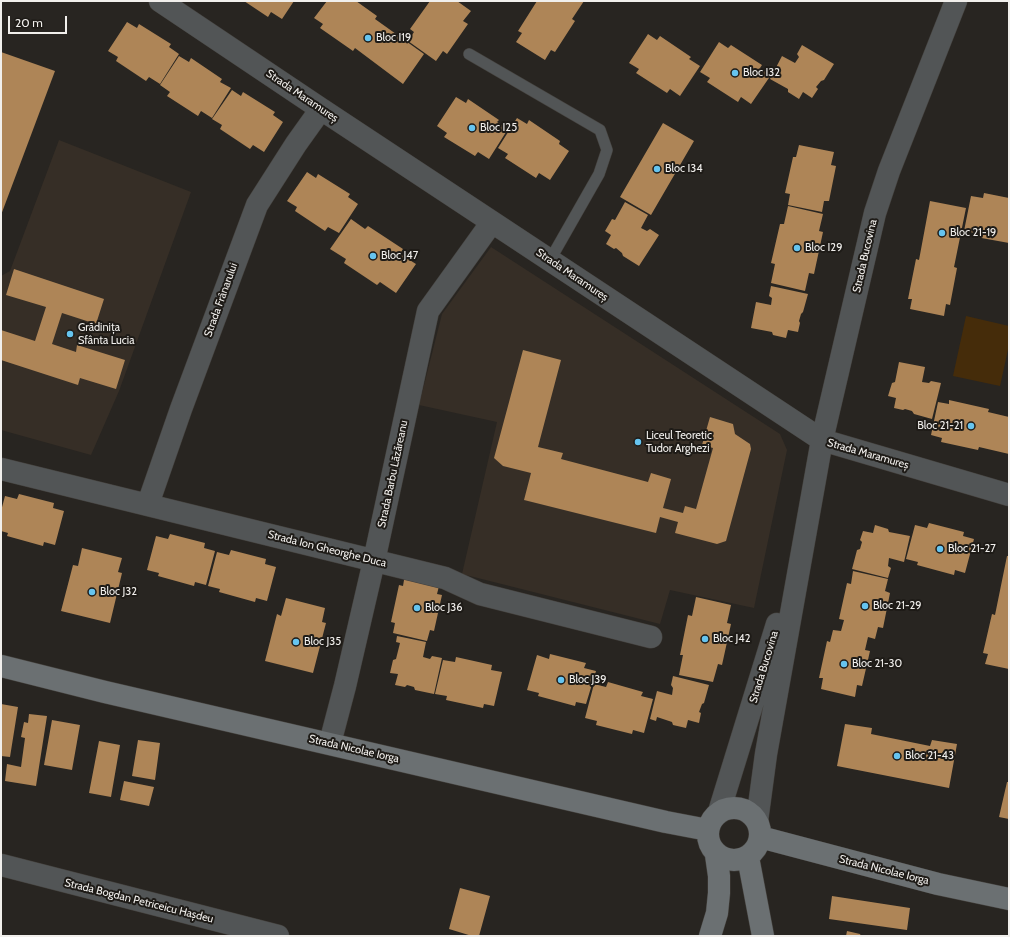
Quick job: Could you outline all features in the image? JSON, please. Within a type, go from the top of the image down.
[{"type":"street","name":"Strada Maramureș","points":[[160,1],[822,440],[1009,494]]},
{"type":"street","name":"Strada Bucovina","points":[[758,829],[766,754],[822,440],[876,213],[889,171],[956,1]]},
{"type":"street","name":"Strada Frânarului","points":[[148,504],[180,409],[257,205],[296,144],[321,109]]},
{"type":"street","name":"Strada Barbu Lăzăreanu","points":[[330,743],[346,686],[428,311],[492,222]]},
{"type":"street","name":"Strada Ion Gheorghe Duca","points":[[1,469],[445,578],[480,594],[651,637]]},
{"type":"street","name":"Strada Bucovina","points":[[714,821],[731,778],[808,521]]},
{"type":"street","name":"Strada Nicolae Iorga","points":[[1,666],[105,692],[679,825],[714,821]]},
{"type":"street","points":[[710,936],[717,914],[720,876],[716,855],[710,847],[707,839],[714,821],[728,808],[736,808],[747,811],[758,829],[757,847],[748,857],[735,861],[716,855]]},
{"type":"street","name":"Strada Nicolae Iorga","points":[[758,829],[938,884],[1009,899]]},
{"type":"street","points":[[748,857],[763,936]]},
{"type":"street","name":"Strada Bogdan Petriceicu Hașdeu","points":[[1,866],[278,936]]},
{"type":"lane","points":[[470,54],[600,130],[607,150],[599,174],[550,260]]},
{"type":"shaded area","name":"Grădinița Sfânta Lucia","points":[[59,140],[191,192],[119,391],[91,455],[1,430],[1,276],[10,271]]},
{"type":"shaded area","name":"Liceul Teoretic Tudor Arghezi","points":[[491,247],[780,434],[787,450],[754,608],[670,590],[660,624],[462,574],[497,422],[419,405],[442,314]]},
{"type":"shaded area","points":[[966,316],[1009,326],[1009,345],[1000,386],[953,376]]},
{"type":"building","points":[[244,1],[294,1],[282,19],[271,12],[268,17]]},
{"type":"building","name":"Bloc I19","points":[[327,1],[356,1],[377,16],[375,19],[424,54],[403,84],[355,48],[353,51],[320,28],[323,24],[314,18]]},
{"type":"building","points":[[430,1],[457,1],[471,11],[463,21],[468,24],[447,54],[443,51],[436,61],[408,41],[414,32],[410,29]]},
{"type":"building","points":[[537,1],[584,1],[572,19],[575,21],[555,52],[551,50],[545,60],[516,42],[522,33],[518,31]]},
{"type":"building","points":[[127,22],[137,28],[139,24],[171,44],[169,47],[179,54],[160,84],[149,77],[146,81],[116,61],[118,57],[108,51]]},
{"type":"building","points":[[648,34],[657,40],[660,36],[691,57],[689,59],[700,66],[680,96],[670,89],[667,93],[636,73],[639,69],[629,63]]},
{"type":"building","name":"Bloc I32","points":[[719,42],[728,48],[731,45],[762,65],[760,68],[771,75],[751,104],[741,97],[738,102],[707,82],[710,78],[700,72]]},
{"type":"building","points":[[802,45],[834,64],[824,80],[821,81],[816,87],[818,89],[812,98],[803,92],[799,99],[788,92],[788,89],[770,79],[782,56],[795,63],[799,57],[797,54]]},
{"type":"building","points":[[1,52],[55,71],[1,215]]},
{"type":"building","points":[[179,56],[189,62],[191,58],[222,79],[220,82],[231,88],[212,118],[201,111],[198,116],[167,96],[170,92],[160,85]]},
{"type":"building","points":[[232,90],[241,96],[243,92],[275,112],[273,115],[283,122],[264,152],[253,145],[250,149],[220,129],[222,125],[212,119]]},
{"type":"building","name":"Bloc I25","points":[[456,97],[466,103],[468,99],[499,120],[497,122],[508,129],[489,159],[478,152],[475,156],[444,137],[447,133],[437,126]]},
{"type":"building","points":[[517,118],[527,124],[529,120],[560,141],[559,144],[569,151],[550,180],[539,173],[536,178],[505,158],[508,154],[498,148]]},
{"type":"building","name":"Bloc I34","points":[[663,123],[694,141],[651,215],[620,197]]},
{"type":"building","points":[[799,145],[834,152],[831,165],[836,166],[829,201],[824,201],[822,212],[788,205],[790,194],[785,193],[793,157],[796,157]]},
{"type":"building","points":[[307,172],[316,178],[318,174],[350,194],[348,197],[358,204],[339,233],[328,227],[325,231],[295,211],[297,207],[287,201]]},
{"type":"building","points":[[984,193],[1009,198],[1009,243],[976,237],[976,233],[964,231],[971,196],[983,198]]},
{"type":"building","name":"Bloc 21-19","points":[[930,201],[966,208],[954,267],[957,268],[950,305],[946,304],[944,316],[910,309],[912,299],[908,299],[916,259],[919,260]]},
{"type":"building","points":[[625,202],[648,215],[641,228],[647,231],[650,229],[659,235],[639,266],[623,256],[622,253],[616,248],[614,249],[606,244],[611,235],[605,231],[612,219],[615,220]]},
{"type":"building","name":"Bloc I29","points":[[788,206],[823,214],[819,231],[823,232],[814,274],[809,273],[805,291],[771,283],[775,264],[771,263],[780,224],[784,224]]},
{"type":"building","name":"Bloc J47","points":[[351,219],[365,229],[368,226],[403,249],[400,254],[416,264],[396,293],[380,282],[377,285],[344,263],[346,259],[330,249]]},
{"type":"building","points":[[14,269],[104,299],[96,324],[62,313],[52,344],[76,352],[77,345],[125,360],[116,389],[80,378],[78,385],[1,360],[1,330],[35,341],[46,307],[6,295]]},
{"type":"building","points":[[771,286],[808,294],[799,321],[798,332],[788,330],[786,338],[773,335],[772,332],[751,328],[756,302],[771,305],[772,298],[769,296]]},
{"type":"building","points":[[523,350],[561,360],[538,447],[563,453],[561,459],[648,482],[651,473],[671,479],[663,508],[683,513],[685,506],[696,509],[713,448],[702,445],[710,417],[733,424],[735,434],[750,444],[751,449],[726,541],[717,544],[675,533],[678,522],[660,517],[656,533],[524,500],[531,473],[503,466],[494,458]]},
{"type":"building","points":[[899,362],[925,367],[922,382],[929,383],[931,381],[941,383],[932,419],[914,414],[912,411],[894,408],[896,398],[888,396],[892,383],[895,382]]},
{"type":"building","name":"Bloc 21-21","points":[[949,400],[989,409],[988,412],[1009,417],[1009,454],[979,447],[978,450],[941,442],[942,438],[931,435],[938,402],[949,404]]},
{"type":"building","points":[[19,494],[54,503],[53,508],[64,511],[55,545],[44,542],[43,546],[7,536],[8,533],[1,531],[1,511],[5,496],[17,499]]},
{"type":"building","name":"Bloc 21-27","points":[[929,523],[964,532],[963,536],[974,539],[965,573],[955,570],[954,575],[917,565],[918,562],[906,559],[915,525],[927,528]]},
{"type":"building","points":[[875,525],[888,529],[889,532],[910,536],[904,562],[889,558],[888,566],[891,568],[888,578],[852,569],[857,550],[860,549],[862,542],[860,540],[863,531],[873,533]]},
{"type":"building","points":[[170,534],[205,543],[204,548],[215,551],[206,585],[195,582],[194,586],[158,576],[159,573],[147,570],[156,536],[168,539]]},
{"type":"building","name":"Bloc J32","points":[[82,548],[122,558],[118,572],[122,573],[110,623],[61,611],[73,565],[78,566]]},
{"type":"building","points":[[231,550],[266,559],[265,564],[276,567],[267,601],[256,598],[255,602],[219,592],[220,589],[208,586],[217,552],[229,555]]},
{"type":"building","points":[[1007,556],[1009,556],[1009,669],[985,664],[988,654],[983,653],[992,614],[995,615]]},
{"type":"building","points":[[853,571],[888,579],[885,591],[890,593],[883,628],[878,627],[875,639],[868,637],[865,650],[870,651],[862,686],[857,685],[855,697],[821,689],[823,678],[819,678],[827,641],[830,642],[833,630],[841,631],[844,620],[839,619],[847,583],[851,584]]},
{"type":"building","name":"Bloc J36","points":[[405,574],[440,582],[437,594],[442,595],[434,631],[430,630],[427,641],[393,633],[395,623],[391,622],[399,585],[403,586]]},
{"type":"building","name":"Bloc J42","points":[[696,597],[731,605],[727,623],[731,624],[722,665],[718,664],[713,682],[679,675],[683,655],[680,655],[688,615],[692,616]]},
{"type":"building","name":"Bloc J35","points":[[286,598],[325,608],[322,622],[326,623],[313,673],[265,661],[277,614],[281,616]]},
{"type":"building","points":[[397,636],[426,642],[423,657],[430,659],[432,656],[442,658],[434,694],[415,690],[414,687],[407,685],[405,687],[395,685],[398,674],[390,673],[393,660],[396,659],[400,643],[396,642]]},
{"type":"building","name":"Bloc J39","points":[[550,654],[586,663],[584,668],[596,671],[586,704],[576,702],[575,706],[538,696],[539,693],[527,690],[537,655],[549,659]]},
{"type":"building","points":[[456,657],[492,665],[491,670],[502,672],[494,706],[484,704],[483,708],[446,700],[447,696],[435,694],[443,660],[455,662]]},
{"type":"building","points":[[673,676],[709,685],[704,703],[702,704],[699,712],[701,713],[699,723],[688,720],[686,728],[673,725],[672,722],[657,717],[656,721],[650,719],[657,691],[672,695],[673,688],[671,685]]},
{"type":"building","points":[[608,682],[643,692],[641,696],[653,699],[644,733],[633,730],[632,734],[596,725],[597,721],[585,718],[594,684],[606,687]]},
{"type":"building","points":[[1,704],[18,707],[10,757],[1,756]]},
{"type":"building","points":[[29,714],[47,716],[36,786],[5,781],[7,764],[21,767],[25,738],[21,737],[24,722],[28,723]]},
{"type":"building","points":[[52,720],[80,725],[72,770],[44,765]]},
{"type":"building","name":"Bloc 21-43","points":[[845,724],[872,728],[871,734],[930,746],[932,740],[957,744],[949,788],[837,766]]},
{"type":"building","points":[[138,740],[160,743],[155,780],[132,776]]},
{"type":"building","points":[[99,741],[120,745],[111,797],[89,793]]},
{"type":"building","points":[[124,781],[154,787],[149,806],[120,800]]},
{"type":"building","points":[[1007,782],[1009,782],[1009,819],[999,817]]},
{"type":"building","points":[[460,888],[490,896],[479,936],[472,936],[449,929]]},
{"type":"building","points":[[832,896],[910,908],[907,930],[829,919]]},
{"type":"building","points":[[847,931],[860,934],[861,936],[846,936]]},
{"type":"place","name":"Bloc I19","points":[[368,38]]},
{"type":"place","name":"Bloc I32","points":[[735,73]]},
{"type":"place","name":"Bloc I25","points":[[472,128]]},
{"type":"place","name":"Bloc I34","points":[[657,169]]},
{"type":"place","name":"Bloc 21-19","points":[[942,233]]},
{"type":"place","name":"Bloc I29","points":[[797,248]]},
{"type":"place","name":"Bloc J47","points":[[373,256]]},
{"type":"place","name":"Grădinița Sfânta Lucia","points":[[70,334]]},
{"type":"place","name":"Bloc 21-21","points":[[971,426]]},
{"type":"place","name":"Liceul Teoretic Tudor Arghezi","points":[[638,442]]},
{"type":"place","name":"Bloc 21-27","points":[[940,549]]},
{"type":"place","name":"Bloc J32","points":[[92,592]]},
{"type":"place","name":"Bloc 21-29","points":[[865,606]]},
{"type":"place","name":"Bloc J36","points":[[417,608]]},
{"type":"place","name":"Bloc J42","points":[[705,639]]},
{"type":"place","name":"Bloc J35","points":[[296,642]]},
{"type":"place","name":"Bloc 21-30","points":[[844,664]]},
{"type":"place","name":"Bloc J39","points":[[561,680]]},
{"type":"place","name":"Bloc 21-43","points":[[897,756]]}]
